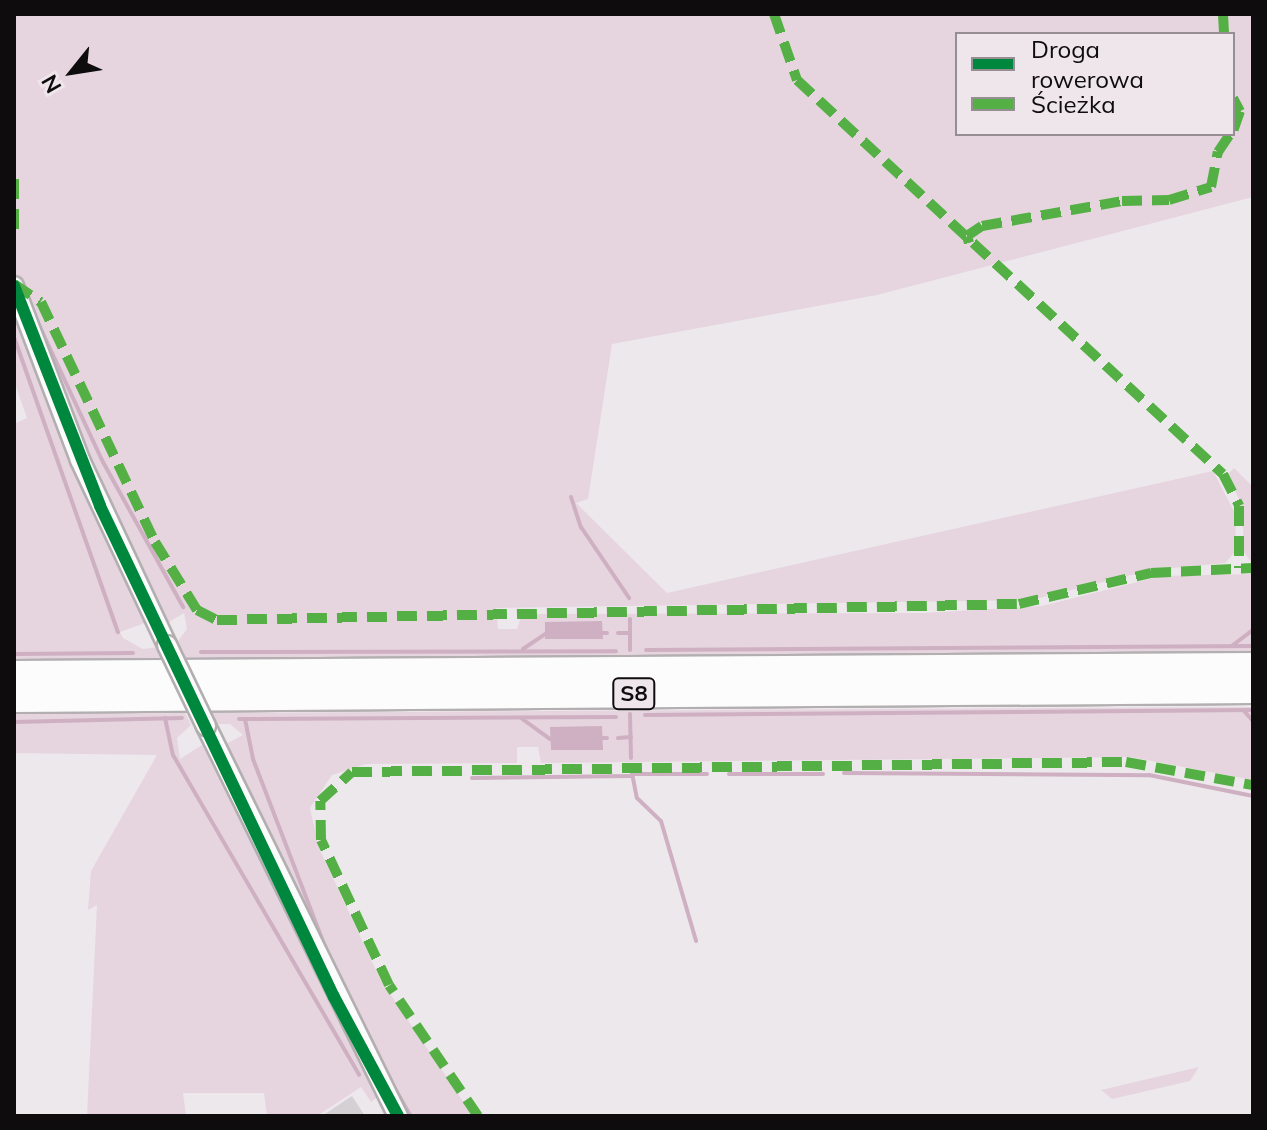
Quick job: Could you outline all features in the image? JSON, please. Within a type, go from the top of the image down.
[{"type":"highway","name":"S8","points":[[14,675],[1253,667]]},
{"type":"highway","name":"S8","points":[[14,698],[1253,689]]},
{"type":"street","points":[[14,286],[80,460],[206,726],[398,1116]]},
{"type":"shaded area","points":[[14,14],[1253,14],[1253,197],[877,295],[612,344],[588,499],[576,503],[667,593],[1213,471],[1236,515],[1235,552],[1225,563],[1151,570],[1031,600],[496,608],[498,629],[517,629],[522,614],[923,613],[1042,606],[1162,576],[1253,574],[1253,654],[14,663],[14,424],[27,418],[14,381],[14,306],[62,441],[145,623],[120,632],[123,638],[143,649],[175,645],[187,629],[184,613],[164,625],[14,286]]},
{"type":"shaded area","points":[[1234,468],[1253,487],[1253,565],[1244,552],[1242,505],[1227,475]]},
{"type":"shaded area","points":[[602,621],[603,639],[545,639],[545,622]]},
{"type":"shaded area","points":[[1253,707],[1253,780],[1131,757],[541,763],[538,747],[517,747],[517,763],[366,764],[332,775],[310,808],[319,848],[380,979],[473,1116],[403,1116],[222,746],[243,735],[230,724],[212,724],[207,713]]},
{"type":"shaded area","points":[[185,713],[191,725],[177,738],[180,759],[202,745],[378,1097],[371,1102],[361,1087],[317,1116],[267,1116],[264,1093],[183,1093],[186,1116],[87,1116],[97,905],[88,910],[91,871],[157,755],[14,753],[14,714]]},
{"type":"shaded area","points":[[602,726],[603,750],[551,750],[550,727]]},
{"type":"shaded area","points":[[1199,1067],[1190,1081],[1112,1099],[1101,1090]]},
{"type":"building","points":[[352,1096],[365,1116],[322,1116]]},
{"type":"waterway","points":[[32,310],[103,462],[183,607]]},
{"type":"waterway","points":[[14,337],[118,632]]},
{"type":"waterway","points":[[571,497],[581,527],[629,598]]},
{"type":"waterway","points":[[630,619],[630,650]]},
{"type":"waterway","points":[[1233,645],[1253,630]]},
{"type":"waterway","points":[[618,633],[630,633]]},
{"type":"waterway","points":[[523,649],[545,634]]},
{"type":"waterway","points":[[646,650],[1253,646]]},
{"type":"waterway","points":[[201,652],[616,651]]},
{"type":"waterway","points":[[14,654],[133,653]]},
{"type":"waterway","points":[[645,715],[1253,710]]},
{"type":"waterway","points":[[1244,711],[1253,721]]},
{"type":"waterway","points":[[630,714],[631,758]]},
{"type":"waterway","points":[[239,719],[616,717]]},
{"type":"waterway","points":[[165,718],[173,755],[359,1075]]},
{"type":"waterway","points":[[14,722],[182,718]]},
{"type":"waterway","points":[[521,718],[550,739]]},
{"type":"waterway","points":[[245,719],[253,759],[328,954]]},
{"type":"waterway","points":[[618,738],[631,737]]},
{"type":"waterway","points":[[602,738],[607,738]]},
{"type":"waterway","points":[[632,773],[637,798],[661,821],[696,941]]},
{"type":"waterway","points":[[844,773],[1149,775],[1253,796]]},
{"type":"waterway","points":[[632,774],[707,774]]},
{"type":"waterway","points":[[729,774],[823,774]]},
{"type":"waterway","points":[[472,778],[632,776]]},
{"type":"waterway","points":[[394,1087],[411,1116]]},
{"type":"marked path","points":[[774,14],[797,80],[1223,474],[1239,506],[1239,568]]},
{"type":"marked path","points":[[1223,14],[1224,32]]},
{"type":"marked path","points":[[1235,102],[1240,111],[1235,125]]},
{"type":"marked path","points":[[969,243],[967,236],[982,226],[1122,201],[1169,200],[1211,187],[1218,152],[1229,136]]},
{"type":"marked path","points":[[14,179],[14,230]]},
{"type":"marked path","points":[[14,284],[41,302],[155,542],[197,610],[217,620],[1019,604],[1151,573],[1253,568]]},
{"type":"marked path","points":[[478,1116],[389,985],[321,840],[320,801],[352,772],[1126,762],[1253,785]]},
{"type":"cycle path","points":[[14,286],[100,506],[334,997],[398,1116]]}]
